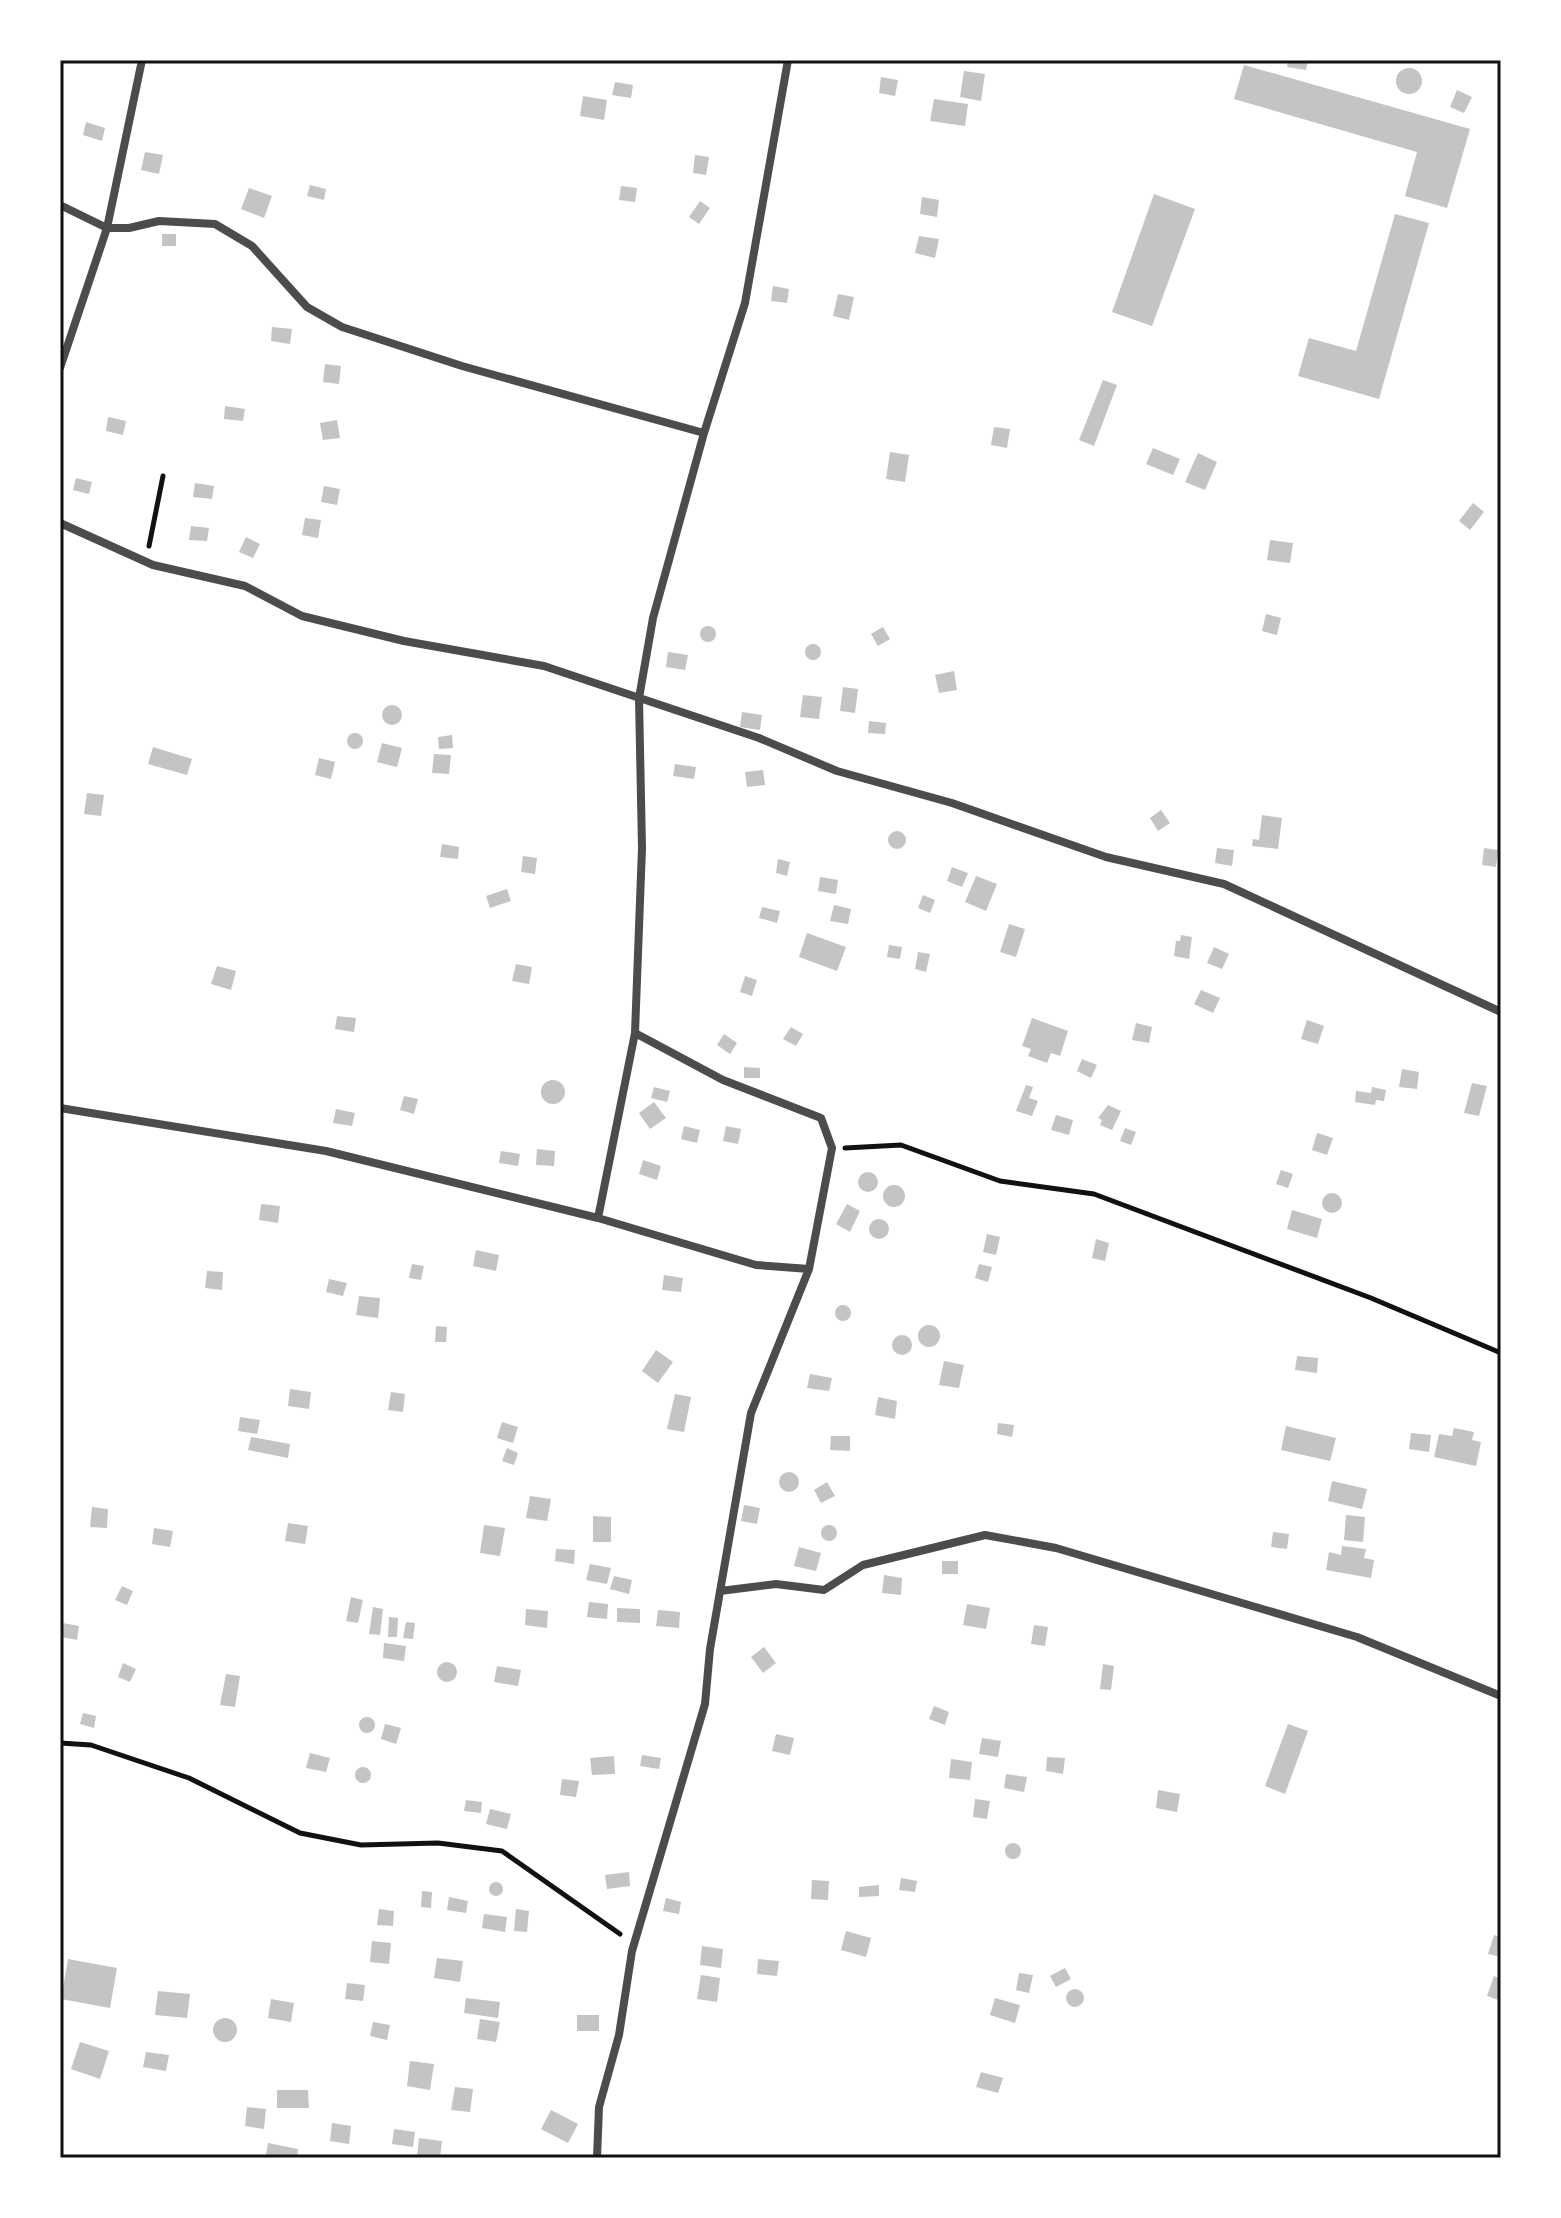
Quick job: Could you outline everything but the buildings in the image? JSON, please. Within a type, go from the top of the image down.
[{"type":"street","points":[[60,368],[107,228],[142,60]]},
{"type":"street","points":[[598,1218],[635,1033],[642,848],[639,698],[653,618],[704,433],[745,303],[788,60]]},
{"type":"street","points":[[60,205],[107,228],[129,228],[159,221],[215,224],[252,246],[307,307],[342,327],[462,366],[704,433]]},
{"type":"street","points":[[60,523],[176,573],[245,586],[302,616],[404,641],[544,666],[759,738],[837,771],[952,803],[1106,857],[1224,884],[1501,1012]]},
{"type":"street","points":[[597,2158],[599,2107],[619,2035],[632,1951],[705,1704],[720,1591],[751,1413],[809,1269],[832,1148],[821,1118],[723,1080],[635,1033]]},
{"type":"street","points":[[60,1108],[326,1151],[598,1218],[756,1265],[809,1269]]},
{"type":"street","points":[[720,1591],[776,1584],[824,1590],[863,1565],[985,1535],[1056,1548],[1357,1637],[1501,1696]]},
{"type":"path","points":[[145,559],[163,476]]},
{"type":"path","points":[[832,1148],[901,1145],[1000,1181],[1094,1194],[1371,1298],[1501,1353]]},
{"type":"path","points":[[60,1743],[91,1745],[189,1778],[300,1833],[361,1845],[438,1843],[502,1851],[615,1927],[632,1951]]}]
